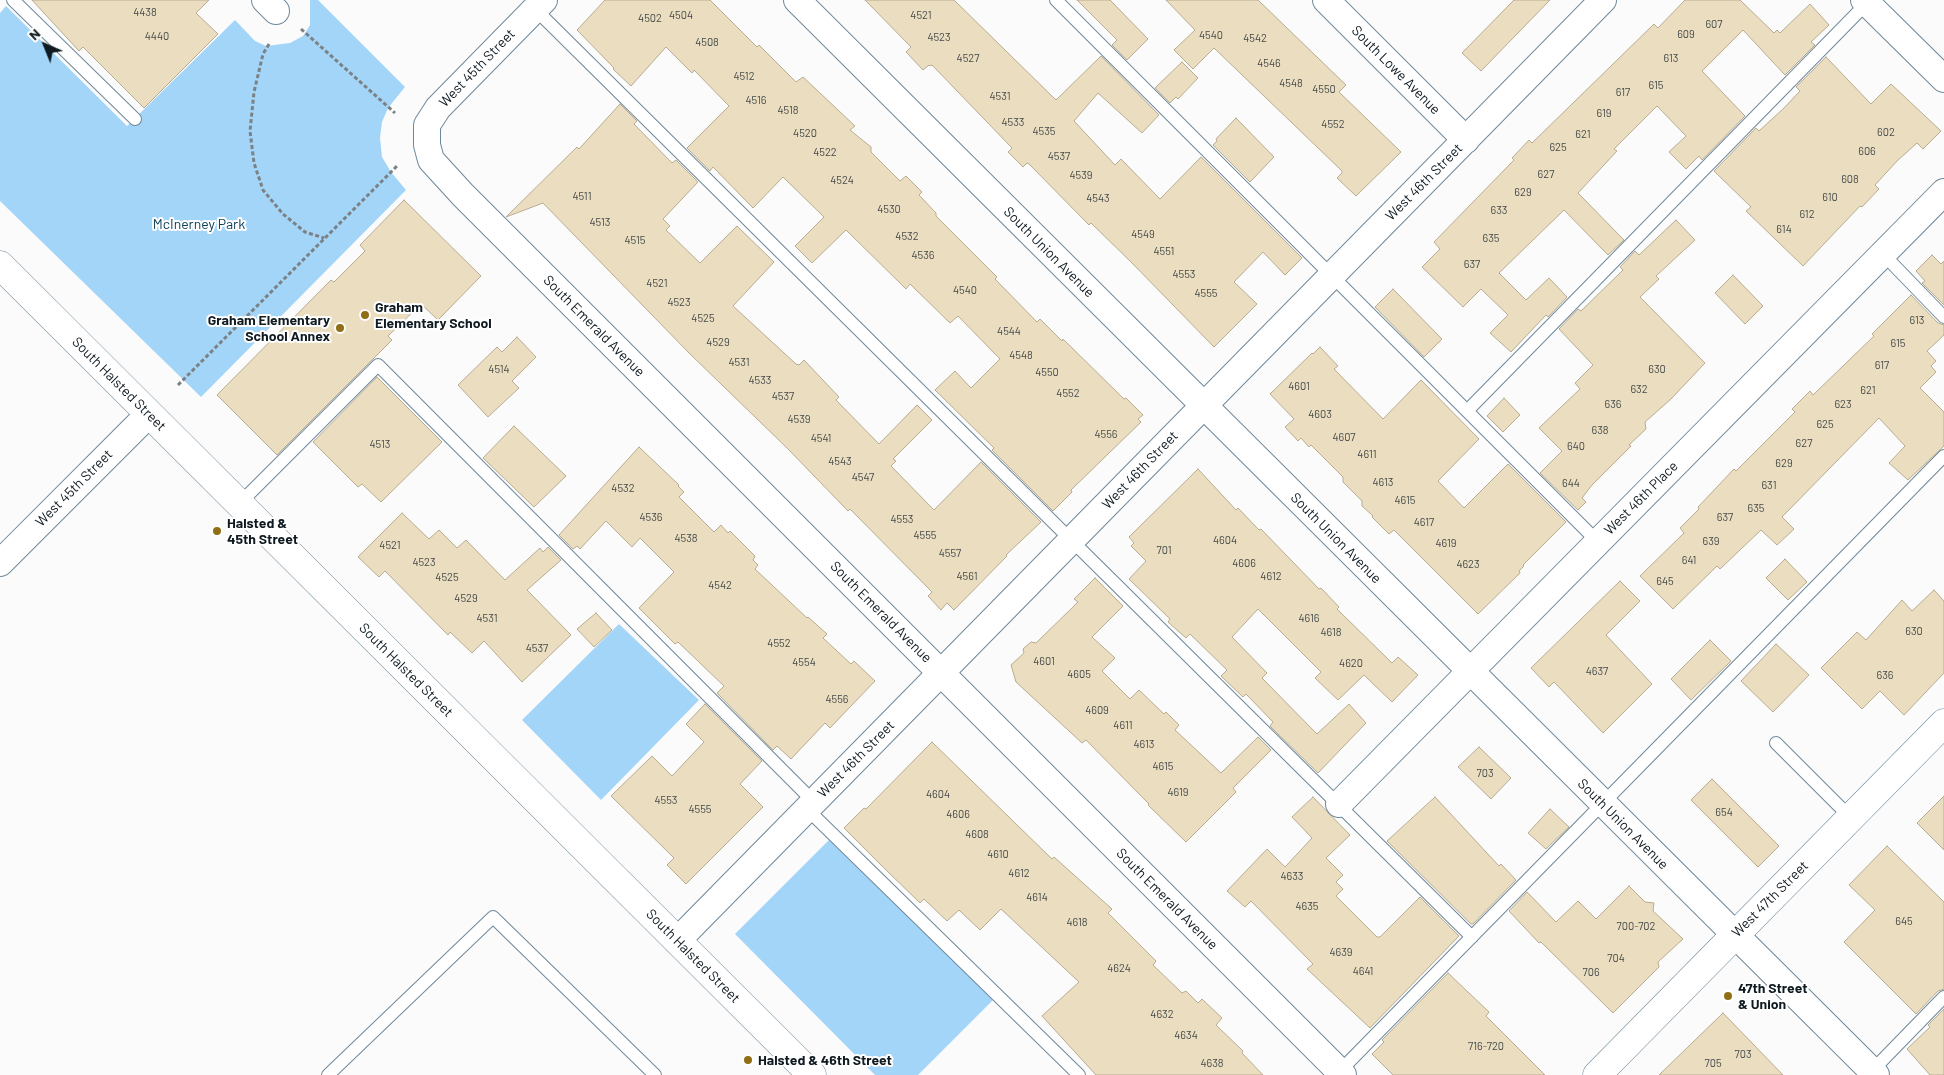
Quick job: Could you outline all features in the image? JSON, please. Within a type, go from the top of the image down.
[{"type":"main road","name":"South Halsted Street","points":[[0,265],[812,1075]]},
{"type":"main road","name":"West 47th Street","points":[[1597,1075],[1944,723]]},
{"type":"street","name":"South Union Avenue","points":[[796,0],[1470,671],[1871,1074]]},
{"type":"street","name":"South Lowe Avenue","points":[[1326,0],[1466,140]]},
{"type":"street","name":"West 46th Street","points":[[677,940],[1466,140],[1599,1]]},
{"type":"street","points":[[1866,1],[1944,79]]},
{"type":"street","name":"West 45th Street","points":[[427,145],[427,125],[438,108],[539,5]]},
{"type":"street","name":"South Emerald Avenue","points":[[427,145],[431,160],[446,178],[1342,1073]]},
{"type":"street","name":"West 46th Place","points":[[1339,804],[1944,192]]},
{"type":"street","name":"West 45th Street","points":[[0,563],[149,414]]},
{"type":"lane","points":[[13,0],[134,119]]},
{"type":"lane","points":[[1056,0],[1598,542]]},
{"type":"lane","points":[[1467,411],[1866,1]]},
{"type":"lane","points":[[539,5],[1072,540],[1472,937]]},
{"type":"lane","points":[[1883,254],[1944,317]]},
{"type":"lane","points":[[239,504],[378,365],[810,805],[1079,1075]]},
{"type":"lane","points":[[1342,1073],[1472,937],[1944,456]]},
{"type":"lane","points":[[1776,743],[1851,818]]},
{"type":"lane","points":[[328,1075],[493,917],[655,1075]]},
{"type":"lane","points":[[1871,1074],[1944,997]]},
{"type":"path","points":[[301,29],[395,113]]},
{"type":"path","points":[[270,44],[263,54],[254,92],[250,131],[254,163],[263,190],[283,214],[305,232],[324,238]]},
{"type":"path","points":[[178,385],[398,165]]},
{"type":"green space","name":"McInerney Park","points":[[310,0],[318,0],[405,87],[388,108],[382,122],[380,138],[382,157],[391,172],[406,190],[201,397],[0,201],[0,13],[6,6],[127,126],[235,20],[255,41],[266,46],[290,43],[303,36],[310,25]]},
{"type":"green space","points":[[619,624],[699,700],[601,800],[522,720]]},
{"type":"green space","points":[[829,840],[993,1000],[918,1075],[875,1075],[735,934]]},
{"type":"building","points":[[32,0],[209,0],[196,13],[218,34],[144,108],[83,47],[79,51]]},
{"type":"building","points":[[605,0],[710,0],[757,47],[759,45],[796,82],[803,77],[855,126],[850,130],[871,147],[871,152],[900,181],[906,176],[922,192],[919,195],[936,213],[936,216],[997,277],[995,279],[1037,322],[1040,319],[1124,399],[1126,398],[1143,415],[1138,419],[1141,422],[1071,490],[1072,492],[1053,511],[992,450],[994,448],[935,390],[955,371],[971,388],[1000,359],[958,316],[950,323],[910,284],[906,289],[846,230],[812,263],[795,246],[824,217],[783,177],[753,208],[713,167],[710,171],[687,148],[729,106],[694,70],[692,73],[666,47],[631,86],[577,30]]},
{"type":"building","points":[[865,0],[954,0],[1056,100],[1101,56],[1159,115],[1142,133],[1098,93],[1074,121],[1115,165],[1121,159],[1160,199],[1201,157],[1302,258],[1285,275],[1263,252],[1234,282],[1257,304],[1214,347],[1131,262],[1091,223],[1089,225],[1029,164],[1027,163],[1023,167],[1008,152],[1012,148],[932,65],[923,70],[906,52],[911,47]]},
{"type":"building","points":[[1077,0],[1110,0],[1148,39],[1127,60],[1112,45],[1117,40]]},
{"type":"building","points":[[1166,0],[1258,0],[1346,85],[1339,92],[1401,152],[1356,196],[1337,178],[1342,171],[1214,48],[1193,69],[1174,50],[1195,30]]},
{"type":"building","points":[[1514,0],[1550,0],[1481,71],[1462,53]]},
{"type":"building","points":[[1685,0],[1740,0],[1774,33],[1777,30],[1780,33],[1810,4],[1829,25],[1811,42],[1815,45],[1785,75],[1743,30],[1702,71],[1745,116],[1702,160],[1699,156],[1686,169],[1669,152],[1686,136],[1657,106],[1614,149],[1617,151],[1578,193],[1624,240],[1608,255],[1564,210],[1499,273],[1526,300],[1549,278],[1567,297],[1548,317],[1546,315],[1511,352],[1490,333],[1508,315],[1481,289],[1463,307],[1422,267],[1440,249],[1434,242],[1514,160],[1512,158],[1529,140],[1532,143],[1654,24],[1658,28]]},
{"type":"building","points":[[1826,57],[1871,104],[1891,84],[1941,131],[1923,149],[1917,143],[1897,161],[1875,185],[1879,189],[1862,207],[1860,206],[1803,266],[1746,211],[1751,207],[1714,171],[1756,128],[1759,131],[1783,109],[1800,91],[1796,87]]},
{"type":"building","points":[[1182,62],[1198,78],[1178,99],[1176,97],[1170,103],[1155,88]]},
{"type":"building","points":[[620,104],[637,121],[634,124],[672,163],[676,160],[698,182],[663,219],[670,226],[666,230],[700,263],[737,226],[774,262],[733,306],[796,364],[799,365],[804,360],[839,397],[836,400],[879,444],[917,405],[932,420],[893,459],[896,461],[891,466],[934,510],[981,462],[1041,522],[1006,555],[954,610],[947,603],[941,610],[928,596],[932,592],[850,509],[848,511],[787,448],[689,353],[543,203],[506,217],[577,147],[579,149]]},
{"type":"building","points":[[1236,118],[1274,157],[1250,182],[1213,145],[1217,141],[1216,139]]},
{"type":"building","name":"Graham Elementary School","points":[[404,200],[481,276],[438,320],[421,304],[388,336],[392,340],[277,455],[217,395],[331,280],[334,282],[365,251],[360,245]]},
{"type":"building","points":[[1676,220],[1695,240],[1656,276],[1659,279],[1640,297],[1705,363],[1671,399],[1645,422],[1646,429],[1592,485],[1582,498],[1586,502],[1578,510],[1540,473],[1562,451],[1539,428],[1580,389],[1575,383],[1593,365],[1559,329],[1578,309],[1581,311],[1623,270],[1620,267],[1635,251],[1639,255]]},
{"type":"building","points":[[1932,255],[1941,264],[1944,261],[1944,305],[1922,283],[1925,281],[1916,271]]},
{"type":"building","points":[[1733,275],[1763,306],[1745,324],[1715,293]]},
{"type":"building","points":[[1393,289],[1442,339],[1424,357],[1375,307]]},
{"type":"building","points":[[1911,295],[1938,323],[1944,325],[1944,335],[1927,351],[1936,361],[1931,366],[1936,372],[1920,388],[1944,412],[1944,446],[1908,480],[1889,463],[1905,446],[1879,418],[1782,517],[1794,529],[1777,545],[1761,530],[1720,569],[1717,566],[1673,609],[1640,576],[1684,533],[1680,528],[1734,469],[1736,471],[1795,412],[1792,409],[1810,391],[1813,395],[1874,336],[1872,334]]},
{"type":"building","points":[[517,337],[536,357],[512,381],[519,388],[488,417],[458,385],[497,347],[502,352]]},
{"type":"building","points":[[1320,347],[1338,366],[1334,369],[1383,419],[1421,380],[1479,439],[1438,481],[1464,508],[1508,464],[1566,522],[1523,565],[1519,571],[1520,573],[1478,614],[1394,530],[1389,534],[1372,517],[1362,506],[1362,501],[1343,482],[1343,477],[1311,445],[1309,447],[1301,438],[1298,441],[1285,427],[1294,419],[1270,394]]},
{"type":"building","points":[[377,377],[442,442],[381,502],[362,484],[358,487],[313,442]]},
{"type":"building","points":[[1504,398],[1520,415],[1503,432],[1487,416]]},
{"type":"building","points":[[514,426],[566,476],[534,507],[483,458]]},
{"type":"building","points":[[639,447],[679,485],[684,492],[679,497],[714,532],[721,525],[728,533],[730,531],[755,556],[753,560],[758,565],[755,569],[807,618],[827,634],[823,638],[851,664],[854,661],[875,681],[830,728],[825,723],[791,759],[777,746],[773,750],[717,693],[724,686],[678,642],[675,644],[639,608],[674,572],[640,538],[632,547],[606,521],[580,549],[577,546],[573,549],[559,535]]},
{"type":"building","points":[[1198,469],[1236,510],[1238,508],[1259,530],[1261,529],[1319,589],[1321,588],[1339,607],[1337,609],[1392,663],[1398,657],[1418,675],[1392,702],[1364,675],[1338,700],[1315,678],[1321,672],[1258,609],[1232,637],[1267,673],[1262,678],[1317,734],[1349,704],[1366,723],[1318,773],[1270,726],[1273,722],[1246,694],[1243,697],[1221,676],[1227,670],[1190,634],[1186,638],[1168,622],[1170,619],[1129,579],[1146,561],[1131,546],[1134,543],[1129,537]]},
{"type":"building","points":[[402,513],[429,539],[439,530],[457,548],[466,540],[505,580],[540,548],[543,552],[548,547],[561,560],[527,590],[571,635],[522,682],[484,641],[472,653],[450,632],[448,635],[385,571],[379,577],[358,557]]},
{"type":"building","points":[[1785,559],[1807,582],[1788,600],[1766,578]]},
{"type":"building","points":[[1095,578],[1123,606],[1092,637],[1115,658],[1102,671],[1130,699],[1139,690],[1164,714],[1166,712],[1179,725],[1175,730],[1221,773],[1258,737],[1271,750],[1233,788],[1236,792],[1186,842],[1086,740],[1082,743],[1016,682],[1011,665],[1024,653],[1023,649],[1031,642],[1036,643],[1078,602],[1074,599]]},
{"type":"building","points":[[1620,581],[1640,601],[1606,635],[1652,684],[1603,733],[1554,682],[1549,687],[1531,668]]},
{"type":"building","points":[[1934,590],[1944,601],[1944,673],[1904,715],[1880,691],[1862,709],[1821,668],[1857,632],[1866,640],[1902,600],[1912,611]]},
{"type":"building","points":[[596,613],[612,630],[594,647],[577,629]]},
{"type":"building","points":[[1710,640],[1731,661],[1691,700],[1671,679]]},
{"type":"building","points":[[1776,644],[1809,675],[1773,712],[1741,681]]},
{"type":"building","points":[[705,704],[762,761],[740,784],[763,807],[686,884],[667,865],[674,858],[611,796],[652,756],[672,776],[704,742],[686,724]]},
{"type":"building","points":[[932,742],[1052,859],[1054,857],[1112,909],[1108,913],[1156,961],[1153,965],[1182,993],[1186,991],[1198,1003],[1202,999],[1222,1018],[1216,1025],[1243,1051],[1242,1053],[1263,1075],[1096,1075],[1042,1016],[1079,982],[1001,909],[980,930],[959,910],[947,921],[924,899],[920,903],[844,828],[864,808],[866,809]]},
{"type":"building","points":[[1479,747],[1511,778],[1491,799],[1458,767]]},
{"type":"building","points":[[1712,779],[1779,846],[1758,867],[1691,800]]},
{"type":"building","points":[[1944,796],[1944,850],[1917,823]]},
{"type":"building","points":[[1313,797],[1350,835],[1326,858],[1343,875],[1336,882],[1343,889],[1336,896],[1377,937],[1380,937],[1420,897],[1459,936],[1370,1028],[1307,969],[1313,964],[1251,901],[1245,907],[1227,891],[1267,849],[1285,867],[1312,838],[1292,817]]},
{"type":"building","points":[[1435,797],[1499,866],[1501,864],[1516,880],[1473,924],[1387,841]]},
{"type":"building","points":[[1550,809],[1569,827],[1546,849],[1528,833]]},
{"type":"building","points":[[1887,846],[1944,902],[1944,989],[1938,991],[1916,1014],[1844,942],[1875,910],[1849,885]]},
{"type":"building","points":[[1629,886],[1645,902],[1654,903],[1653,911],[1683,939],[1658,962],[1659,967],[1613,1013],[1541,942],[1539,943],[1509,911],[1527,892],[1556,922],[1578,901],[1596,919]]},
{"type":"building","points":[[1448,973],[1489,1012],[1486,1016],[1545,1075],[1393,1075],[1372,1054],[1384,1042],[1382,1040]]},
{"type":"building","points":[[1944,1009],[1944,1075],[1930,1075],[1907,1049],[1930,1027],[1928,1025]]},
{"type":"building","points":[[1723,1013],[1783,1075],[1659,1075]]},
{"type":"place","name":"Graham Elementary School","points":[[365,315]]},
{"type":"place","name":"Graham Elementary School Annex","points":[[340,328]]},
{"type":"place","name":"Halsted & 45th Street","points":[[217,531]]},
{"type":"place","name":"47th Street & Union","points":[[1728,996]]},
{"type":"place","name":"Halsted & 46th Street","points":[[748,1060]]}]
